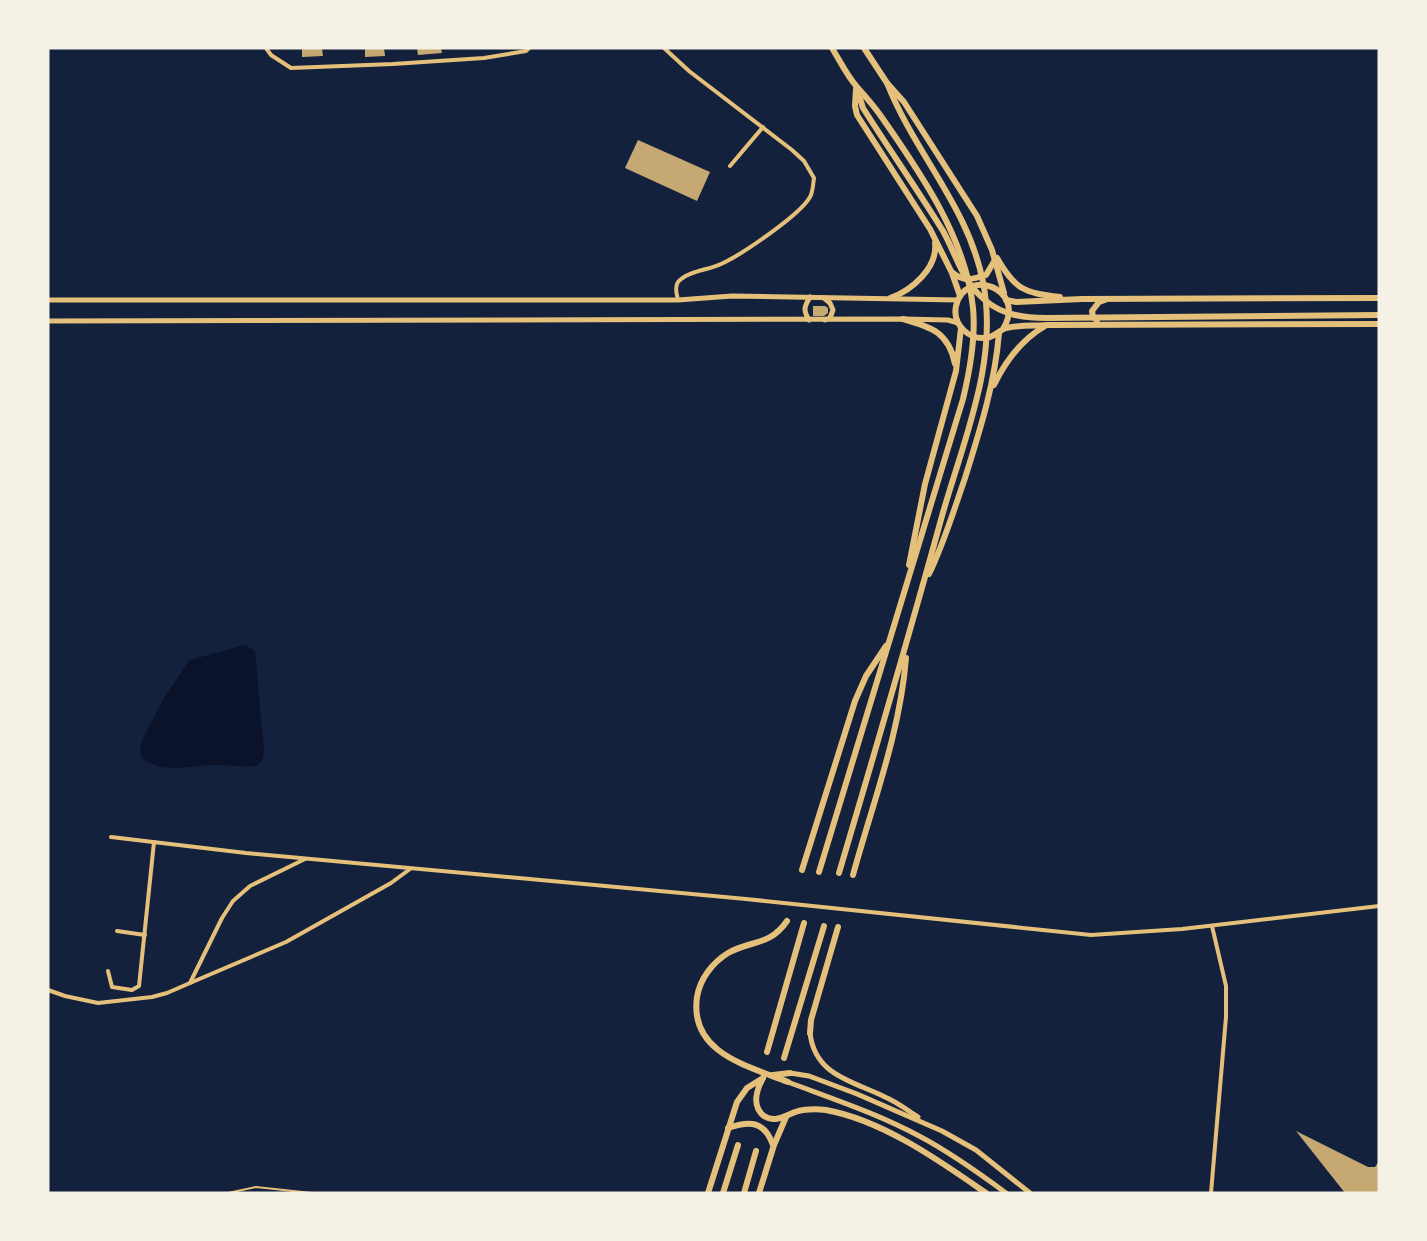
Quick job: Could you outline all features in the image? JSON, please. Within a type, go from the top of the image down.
[{"type":"main road","points":[[819,872],[964,393],[973,345],[974,309],[967,272],[958,246],[936,202],[883,118],[856,86],[832,48]]},
{"type":"main road","points":[[864,48],[887,83],[904,102],[977,216],[992,250],[1009,316],[1001,331],[988,396],[953,514],[922,588]]},
{"type":"main road","points":[[839,873],[907,645],[975,402],[986,348],[987,307],[971,236],[960,214],[910,134],[887,83]]},
{"type":"main road","points":[[856,86],[863,108],[945,235],[969,284],[984,299],[1002,311],[1028,318],[1379,315]]},
{"type":"main road","points":[[856,86],[857,115],[935,239],[952,273],[959,298]]},
{"type":"main road","points":[[890,298],[911,289],[926,271],[934,256],[935,239]]},
{"type":"main road","points":[[992,250],[1007,275],[1025,291],[1034,294],[1082,298]]},
{"type":"main road","points":[[952,273],[963,279],[977,278],[986,275],[995,260]]},
{"type":"main road","points":[[905,589],[927,474],[956,371],[959,326],[955,311],[959,298],[965,291],[979,285],[993,287],[1005,298],[1016,302],[1082,298],[1379,298]]},
{"type":"main road","points":[[48,300],[678,300],[732,296],[959,298]]},
{"type":"main road","points":[[809,320],[804,312],[804,306],[810,297]]},
{"type":"main road","points":[[823,297],[830,303],[833,310],[830,318],[824,320]]},
{"type":"main road","points":[[1108,298],[1099,302],[1092,311],[1093,317],[1108,326]]},
{"type":"main road","points":[[48,321],[903,319],[948,320],[974,337],[981,338],[1001,331],[1047,325],[1379,324]]},
{"type":"main road","points":[[903,319],[928,326],[940,334],[949,345],[956,371]]},
{"type":"main road","points":[[988,396],[1014,352],[1032,334],[1047,325]]},
{"type":"main road","points":[[802,870],[855,701],[866,676],[890,640]]},
{"type":"main road","points":[[853,875],[895,733],[903,692],[907,645]]},
{"type":"main road","points":[[787,921],[773,936],[728,953],[714,964],[704,977],[698,993],[698,1018],[708,1041],[725,1056],[747,1066],[870,1113],[919,1136],[964,1162],[1006,1193]]},
{"type":"main road","points":[[767,1052],[804,923]]},
{"type":"main road","points":[[784,1058],[824,926]]},
{"type":"main road","points":[[837,927],[811,1020],[810,1034],[814,1051],[829,1070],[886,1097],[929,1125],[976,1150],[1030,1193]]},
{"type":"main road","points":[[708,1193],[733,1111],[742,1094],[753,1083],[763,1078],[790,1072],[803,1074],[929,1125]]},
{"type":"main road","points":[[763,1078],[756,1096],[760,1112],[772,1119],[811,1109],[832,1112],[854,1119],[916,1148],[986,1193]]},
{"type":"main road","points":[[759,1193],[774,1145],[786,1117]]},
{"type":"main road","points":[[728,1128],[749,1123],[760,1126],[769,1134],[774,1145]]},
{"type":"main road","points":[[723,1193],[738,1146]]},
{"type":"main road","points":[[744,1193],[756,1151]]},
{"type":"street","points":[[266,48],[271,55],[291,68],[484,58],[526,51],[530,48]]},
{"type":"street","points":[[664,48],[689,71],[804,161],[814,178],[811,196],[798,212],[720,265],[678,281],[676,286],[678,300]]},
{"type":"street","points":[[730,166],[763,127]]},
{"type":"street","points":[[111,837],[1091,935],[1212,926],[1379,906]]},
{"type":"street","points":[[108,971],[111,987],[132,990],[139,986],[154,842]]},
{"type":"street","points":[[190,983],[222,918],[233,901],[250,886],[306,858]]},
{"type":"street","points":[[48,990],[98,1003],[152,997],[167,993],[286,942],[391,883],[411,868]]},
{"type":"street","points":[[1211,1193],[1226,1017],[1226,986],[1212,926]]},
{"type":"street","points":[[117,931],[145,935]]},
{"type":"lane","points":[[228,1193],[256,1187],[312,1193]]},
{"type":"water","points":[[245,645],[255,651],[264,751],[262,761],[258,765],[248,766],[215,765],[168,768],[142,758],[140,751],[142,740],[165,696],[190,660]]},
{"type":"building","points":[[302,48],[322,48],[323,56],[302,57]]},
{"type":"building","points":[[365,48],[384,48],[385,56],[365,57]]},
{"type":"building","points":[[417,48],[441,48],[442,53],[418,55]]},
{"type":"building","points":[[638,140],[710,172],[697,201],[625,168]]},
{"type":"building","points":[[813,306],[825,306],[828,308],[828,313],[824,316],[813,316]]},
{"type":"building","points":[[1296,1131],[1368,1167],[1375,1167],[1379,1161],[1379,1193],[1345,1193]]}]
